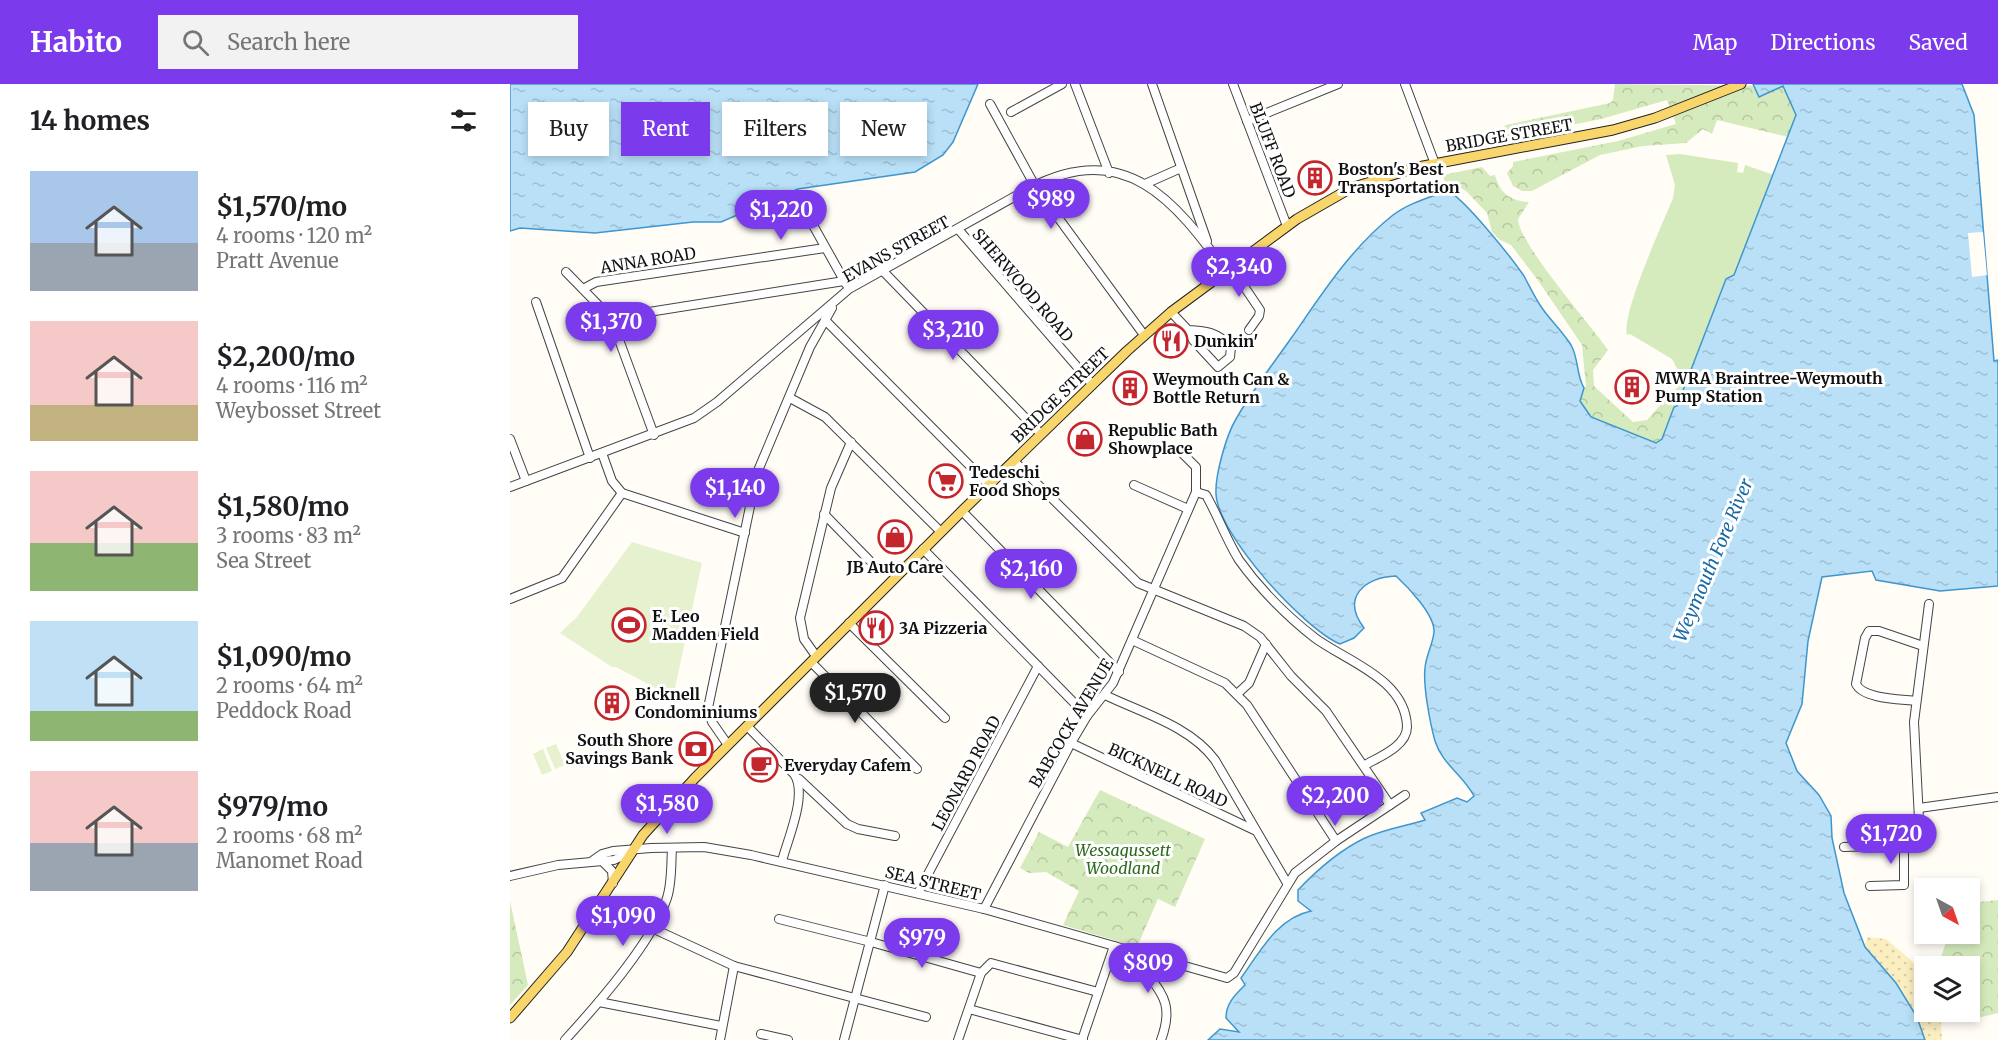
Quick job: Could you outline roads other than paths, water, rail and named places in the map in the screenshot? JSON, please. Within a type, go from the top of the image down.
[{"type":"main road","name":"BRIDGE STREET","points":[[510,1018],[567,952],[644,835],[728,745],[1014,460],[1171,312],[1287,226],[1351,188],[1391,174],[1585,136],[1655,118],[1741,84]]},
{"type":"street","points":[[1011,112],[1062,84]]},
{"type":"street","points":[[1075,84],[1109,173]]},
{"type":"street","points":[[1152,84],[1211,251]]},
{"type":"street","name":"BLUFF ROAD","points":[[1233,84],[1287,226]]},
{"type":"street","points":[[1247,121],[1322,87],[1338,84]]},
{"type":"street","points":[[1405,84],[1435,164]]},
{"type":"street","points":[[990,104],[1035,186],[1144,335]]},
{"type":"street","points":[[1145,184],[1181,168]]},
{"type":"street","name":"EVANS STREET","points":[[510,487],[682,424],[707,410],[849,289],[1035,186],[1075,172],[1109,173],[1145,184],[1175,206],[1211,251],[1229,269],[1260,310],[1249,330]]},
{"type":"street","points":[[804,209],[849,289]]},
{"type":"street","name":"SHERWOOD ROAD","points":[[958,229],[1092,384]]},
{"type":"street","name":"ANNA ROAD","points":[[583,289],[596,282],[825,248]]},
{"type":"street","points":[[882,270],[1041,434]]},
{"type":"street","points":[[566,272],[611,318],[654,435]]},
{"type":"street","points":[[611,318],[844,281]]},
{"type":"street","points":[[728,745],[712,722],[708,708],[758,473],[835,301]]},
{"type":"street","points":[[536,302],[590,458]]},
{"type":"street","points":[[1171,312],[1218,367],[1231,354],[1231,347],[1220,335],[1213,332],[1188,330]]},
{"type":"street","points":[[825,320],[989,485]]},
{"type":"street","points":[[790,398],[825,417],[941,532]]},
{"type":"street","points":[[510,439],[526,481]]},
{"type":"street","points":[[851,442],[831,489],[824,514],[800,626],[814,659],[917,769]]},
{"type":"street","points":[[1180,451],[1196,467],[1196,492],[1206,495],[1230,544],[1246,569],[1283,609],[1315,638],[1367,669],[1396,699],[1406,721],[1403,739],[1365,765]]},
{"type":"street","points":[[602,453],[612,481],[622,493],[745,533]]},
{"type":"street","points":[[1014,460],[1131,577],[1154,589],[1244,626],[1266,644],[1291,676],[1326,711],[1365,765],[1390,805]]},
{"type":"street","points":[[1134,485],[1188,509]]},
{"type":"street","name":"BABCOCK AVENUE","points":[[984,909],[1071,743],[1087,716],[1105,695],[1119,672],[1196,492]]},
{"type":"street","points":[[510,599],[562,578],[622,493]]},
{"type":"street","points":[[962,511],[1119,672]]},
{"type":"street","points":[[824,514],[869,560]]},
{"type":"street","points":[[923,549],[1087,716]]},
{"type":"street","points":[[1844,847],[1904,845],[1918,842],[1921,836],[1914,731],[1929,604]]},
{"type":"street","points":[[849,623],[945,718]]},
{"type":"street","points":[[1916,701],[1868,693],[1859,689],[1856,684],[1865,638],[1869,632],[1879,631],[1923,646]]},
{"type":"street","points":[[1132,640],[1225,682],[1237,694],[1336,841]]},
{"type":"street","points":[[1237,694],[1249,683],[1266,644]]},
{"type":"street","name":"LEONARD ROAD","points":[[918,893],[1038,666]]},
{"type":"street","points":[[1105,695],[1198,741],[1215,760],[1287,883],[1304,865],[1336,841],[1405,795]]},
{"type":"street","points":[[747,726],[847,824],[858,829],[895,836]]},
{"type":"street","name":"BICKNELL ROAD","points":[[1071,743],[1254,830]]},
{"type":"street","points":[[782,861],[799,796],[796,776]]},
{"type":"street","points":[[1919,808],[1998,797]]},
{"type":"street","points":[[1870,886],[1904,885],[1904,845]]},
{"type":"street","name":"SEA STREET","points":[[592,861],[608,852],[704,847],[782,861],[984,909],[1221,977],[1229,977],[1234,973],[1287,883]]},
{"type":"street","points":[[565,1040],[599,1002],[652,928],[669,890],[672,848]]},
{"type":"street","name":"SEA STREET","points":[[512,873],[550,866],[592,861],[603,862],[633,851]]},
{"type":"street","points":[[603,862],[612,871],[613,883]]},
{"type":"street","points":[[844,1040],[885,885]]},
{"type":"street","points":[[779,919],[871,942],[981,974]]},
{"type":"street","points":[[652,928],[734,966],[926,1017]]},
{"type":"street","points":[[969,1009],[1082,1040],[1114,946]]},
{"type":"street","points":[[1134,952],[1165,997],[1168,1014],[1161,1040]]},
{"type":"street","points":[[958,1040],[981,974],[987,965],[996,962],[1098,992]]},
{"type":"street","points":[[720,1040],[734,966]]},
{"type":"street","points":[[599,1002],[721,1026]]},
{"type":"street","points":[[761,1034],[788,1040]]},
{"type":"water","points":[[510,84],[978,84],[953,142],[943,155],[915,172],[798,189],[721,222],[693,222],[595,233],[520,228],[510,231]]},
{"type":"water","name":"Weymouth Fore River","points":[[1753,84],[1962,84],[1974,115],[1994,361],[1998,360],[1998,586],[1940,591],[1876,580],[1872,571],[1822,577],[1808,641],[1802,704],[1786,743],[1797,771],[1819,795],[1831,816],[1832,838],[1844,893],[1865,947],[1896,983],[1914,1012],[1914,1022],[1919,1022],[1925,1040],[1208,1040],[1220,1029],[1239,1032],[1226,1018],[1226,1013],[1229,1004],[1245,985],[1241,978],[1279,928],[1299,915],[1311,911],[1298,901],[1298,890],[1313,875],[1338,854],[1365,838],[1425,820],[1421,813],[1457,798],[1467,802],[1474,796],[1438,749],[1435,741],[1425,684],[1426,663],[1434,632],[1433,625],[1426,610],[1407,587],[1396,576],[1374,580],[1366,585],[1359,591],[1355,607],[1357,617],[1364,628],[1354,638],[1340,644],[1305,620],[1285,600],[1246,555],[1231,532],[1220,512],[1216,486],[1222,456],[1236,419],[1350,257],[1393,215],[1419,201],[1447,191],[1475,215],[1499,243],[1524,276],[1542,308],[1571,345],[1584,388],[1580,401],[1591,417],[1656,443],[1662,439],[1674,407],[1677,406],[1726,279],[1734,275],[1796,115],[1783,86],[1759,97]]},
{"type":"place","name":"Boston's Best Transportation","points":[[1315,178]]},
{"type":"place","name":"Dunkin'","points":[[1171,341]]},
{"type":"place","name":"MWRA Braintree-Weymouth Pump Station","points":[[1632,387]]},
{"type":"place","name":"Weymouth Can & Bottle Return","points":[[1130,388]]},
{"type":"place","name":"Republic Bath Showplace","points":[[1085,439]]},
{"type":"place","name":"Tedeschi Food Shops","points":[[946,481]]},
{"type":"place","name":"JB Auto Care","points":[[895,537]]},
{"type":"place","name":"E. Leo Madden Field","points":[[629,625]]},
{"type":"place","name":"3A Pizzeria","points":[[876,628]]},
{"type":"place","name":"Bicknell Condominiums","points":[[612,703]]},
{"type":"place","name":"South Shore Savings Bank","points":[[696,749]]},
{"type":"place","name":"Everyday Cafem","points":[[761,765]]},
{"type":"park label","name":"Wessagussett Woodland","points":[[1123,859]]}]
